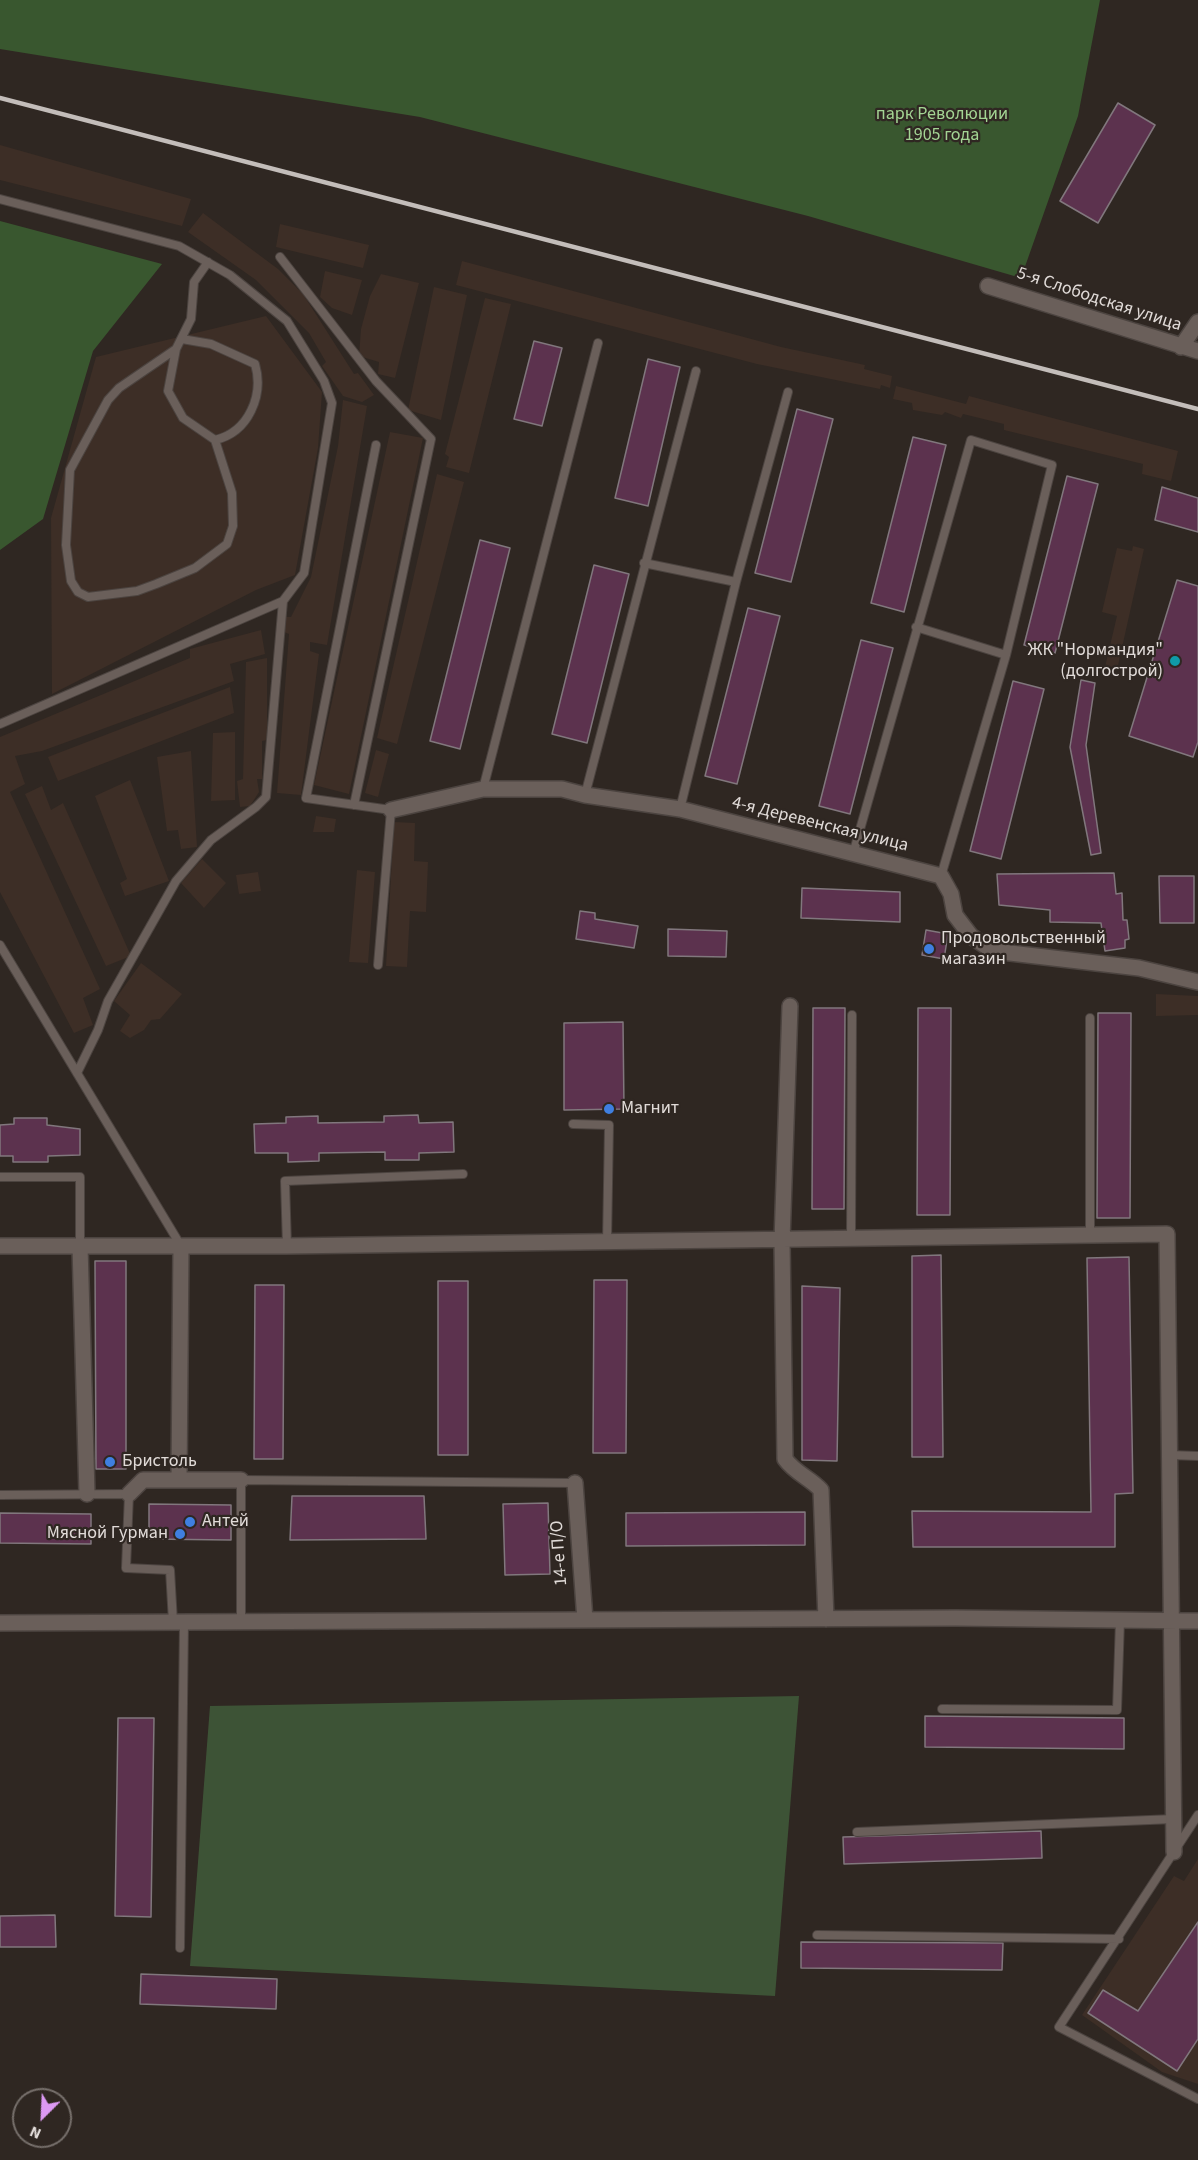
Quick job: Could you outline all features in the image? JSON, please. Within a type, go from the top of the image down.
[{"type":"street","name":"5-я Слободская улица","points":[[988,285],[1198,351]]},
{"type":"street","points":[[1181,347],[1198,322]]},
{"type":"street","name":"4-я Деревенская улица","points":[[391,810],[483,789],[562,789],[585,795],[680,809],[941,876]]},
{"type":"street","points":[[941,876],[951,894],[955,915],[971,936],[993,951],[1139,969],[1198,982]]},
{"type":"street","points":[[790,1006],[783,1241],[785,1459],[793,1470],[809,1477],[821,1490],[826,1619]]},
{"type":"street","points":[[0,1246],[608,1243],[851,1240],[958,1235],[1167,1234],[1174,1852]]},
{"type":"street","points":[[80,1246],[87,1494]]},
{"type":"street","points":[[179,1480],[181,1246]]},
{"type":"street","points":[[129,1494],[143,1479],[241,1480]]},
{"type":"street","name":"14-е П/О","points":[[575,1483],[585,1620]]},
{"type":"street","points":[[0,1623],[826,1619],[1198,1621]]},
{"type":"lane","points":[[0,199],[179,246],[230,275],[287,321],[324,381],[332,403],[304,573],[283,601],[0,724]]},
{"type":"lane","points":[[280,257],[369,372],[431,439],[354,805]]},
{"type":"lane","points":[[176,349],[119,388],[108,400],[70,470],[66,545],[71,581],[78,592],[88,597],[137,591],[195,568],[227,544],[233,526],[232,493],[215,440],[183,418],[168,391],[176,349],[191,319],[194,282],[207,262]]},
{"type":"lane","points":[[182,339],[211,344],[255,364],[258,377],[256,400],[249,417],[223,438],[215,440]]},
{"type":"lane","points":[[483,789],[598,343]]},
{"type":"lane","points":[[585,795],[644,563],[696,372]]},
{"type":"lane","points":[[680,809],[736,582],[788,392]]},
{"type":"lane","points":[[853,854],[971,440],[1052,465],[1006,655],[941,876]]},
{"type":"lane","points":[[375,445],[306,798],[391,810],[378,964]]},
{"type":"lane","points":[[644,563],[736,582]]},
{"type":"lane","points":[[77,1073],[98,1030],[108,1001],[176,881],[211,840],[266,797],[283,601]]},
{"type":"lane","points":[[916,627],[1006,655]]},
{"type":"lane","points":[[0,945],[181,1246]]},
{"type":"lane","points":[[851,1240],[852,1015]]},
{"type":"lane","points":[[1090,1018],[1090,1234]]},
{"type":"lane","points":[[573,1125],[609,1125],[608,1243]]},
{"type":"lane","points":[[287,1246],[285,1180],[463,1174]]},
{"type":"lane","points":[[0,1177],[80,1177],[80,1246]]},
{"type":"lane","points":[[1170,1455],[1198,1456]]},
{"type":"lane","points":[[241,1622],[241,1480],[575,1483]]},
{"type":"lane","points":[[0,1495],[129,1494],[126,1568],[170,1570],[179,1622],[180,1948]]},
{"type":"lane","points":[[942,1710],[1117,1710],[1120,1620]]},
{"type":"lane","points":[[1198,1815],[1119,1939],[1059,2027],[1198,2099]]},
{"type":"lane","points":[[857,1832],[1174,1819]]},
{"type":"lane","points":[[817,1935],[1119,1939]]},
{"type":"shaded area","points":[[0,145],[191,199],[182,226],[0,180]]},
{"type":"shaded area","points":[[203,213],[278,269],[303,294],[354,374],[358,373],[374,395],[362,402],[343,396],[322,366],[326,362],[309,333],[256,280],[188,232]]},
{"type":"shaded area","points":[[280,224],[369,245],[363,268],[276,247]]},
{"type":"shaded area","points":[[462,261],[781,347],[865,365],[864,369],[892,376],[890,388],[881,385],[880,389],[757,364],[456,285]]},
{"type":"shaded area","points":[[325,271],[362,280],[352,315],[332,308],[320,297]]},
{"type":"shaded area","points":[[381,274],[419,283],[395,378],[378,374],[379,362],[359,356],[361,329],[370,296]]},
{"type":"shaded area","points":[[434,287],[467,295],[441,420],[408,410]]},
{"type":"shaded area","points":[[485,298],[511,304],[469,473],[446,467],[449,457],[445,454]]},
{"type":"shaded area","points":[[266,316],[322,392],[318,448],[295,575],[256,590],[52,694],[51,518],[96,357]]},
{"type":"shaded area","points":[[896,386],[966,404],[969,396],[1178,451],[1171,481],[1142,474],[1143,464],[1004,430],[1004,424],[963,414],[961,418],[945,412],[942,415],[913,410],[912,403],[893,399]]},
{"type":"shaded area","points":[[343,400],[367,406],[327,645],[310,642],[310,651],[319,654],[301,795],[277,793],[289,634],[284,632],[286,617],[291,617],[311,577],[338,446]]},
{"type":"shaded area","points":[[390,432],[423,438],[349,794],[314,785]]},
{"type":"shaded area","points":[[437,474],[464,482],[397,744],[377,738]]},
{"type":"shaded area","points":[[1133,546],[1144,549],[1117,670],[1105,667],[1117,616],[1102,612],[1117,548],[1132,551]]},
{"type":"shaded area","points":[[261,630],[265,654],[230,664],[234,681],[42,751],[15,756],[25,784],[10,792],[100,989],[83,998],[93,1025],[74,1033],[0,892],[0,737],[190,658],[190,649]]},
{"type":"shaded area","points":[[267,658],[267,740],[262,741],[262,779],[257,779],[259,792],[250,806],[240,807],[237,781],[243,779],[246,662]]},
{"type":"shaded area","points":[[230,687],[234,713],[58,781],[48,757]]},
{"type":"shaded area","points":[[235,732],[235,800],[211,801],[213,733]]},
{"type":"shaded area","points":[[376,750],[389,754],[378,797],[365,793]]},
{"type":"shaded area","points":[[191,751],[197,847],[181,849],[178,830],[167,831],[157,757]]},
{"type":"shaded area","points":[[130,780],[169,881],[125,896],[120,883],[127,879],[95,796]]},
{"type":"shaded area","points":[[42,786],[51,810],[63,803],[131,956],[106,966],[25,794]]},
{"type":"shaded area","points":[[316,816],[336,819],[334,832],[313,832]]},
{"type":"shaded area","points":[[394,822],[415,823],[414,861],[428,862],[426,912],[410,911],[407,967],[386,966]]},
{"type":"shaded area","points":[[202,859],[226,883],[204,908],[181,883]]},
{"type":"shaded area","points":[[357,870],[375,872],[368,963],[349,962]]},
{"type":"shaded area","points":[[258,872],[261,891],[239,894],[236,875]]},
{"type":"shaded area","points":[[141,963],[182,994],[160,1019],[151,1020],[144,1030],[130,1038],[120,1031],[130,1015],[114,1001]]},
{"type":"shaded area","points":[[1156,994],[1198,996],[1198,1015],[1156,1016]]},
{"type":"shaded area","points":[[1198,1859],[1198,2084],[1162,2072],[1082,2015],[1174,1876],[1184,1881]]},
{"type":"green space","name":"парк Революции 1905 года","points":[[0,0],[1100,0],[1078,116],[1021,278],[808,216],[420,117],[0,49]]},
{"type":"green space","points":[[0,221],[162,264],[93,351],[43,519],[0,550]]},
{"type":"green space","points":[[799,1696],[775,1996],[190,1966],[210,1706]]},
{"type":"building","points":[[1118,103],[1155,125],[1098,223],[1060,201]]},
{"type":"building","points":[[534,341],[562,348],[542,426],[514,419]]},
{"type":"building","points":[[648,359],[680,367],[648,506],[615,498]]},
{"type":"building","points":[[797,409],[833,419],[791,582],[755,573]]},
{"type":"building","points":[[913,437],[946,445],[904,612],[871,603]]},
{"type":"building","points":[[1067,476],[1098,484],[1055,653],[1024,645]]},
{"type":"building","points":[[1162,487],[1198,498],[1198,532],[1155,520]]},
{"type":"building","points":[[480,540],[510,548],[460,749],[430,741]]},
{"type":"building","points":[[594,565],[629,574],[587,743],[552,734]]},
{"type":"building","name":"ЖК \"Нормандия\" (долгострой)","points":[[1177,580],[1198,586],[1198,742],[1193,757],[1129,736]]},
{"type":"building","points":[[748,608],[780,616],[737,784],[705,776]]},
{"type":"building","points":[[861,640],[893,648],[850,814],[819,806]]},
{"type":"building","points":[[1081,680],[1095,683],[1086,745],[1101,853],[1091,855],[1070,747]]},
{"type":"building","points":[[1013,681],[1044,689],[1001,859],[970,851]]},
{"type":"building","points":[[1114,873],[1116,894],[1122,893],[1123,920],[1127,920],[1129,939],[1125,940],[1125,948],[1105,951],[1101,923],[1050,922],[1050,910],[999,905],[997,874]]},
{"type":"building","points":[[1159,876],[1194,876],[1194,923],[1160,923]]},
{"type":"building","points":[[802,888],[900,892],[900,922],[801,918]]},
{"type":"building","points":[[580,911],[595,913],[595,919],[638,926],[634,948],[576,939]]},
{"type":"building","points":[[668,929],[727,931],[726,957],[668,956]]},
{"type":"building","name":"Продовольственный магазин","points":[[926,930],[948,934],[944,959],[922,955]]},
{"type":"building","points":[[813,1008],[845,1008],[844,1209],[812,1209]]},
{"type":"building","points":[[918,1008],[951,1008],[950,1215],[917,1215]]},
{"type":"building","points":[[1098,1013],[1131,1013],[1130,1218],[1097,1218]]},
{"type":"building","points":[[623,1022],[624,1109],[564,1110],[564,1023]]},
{"type":"building","points":[[418,1115],[419,1123],[453,1122],[454,1152],[419,1153],[419,1160],[385,1160],[385,1152],[319,1153],[319,1161],[288,1162],[288,1153],[255,1153],[254,1124],[286,1123],[286,1117],[318,1116],[318,1123],[384,1122],[384,1116]]},
{"type":"building","points":[[14,1118],[47,1118],[47,1125],[80,1129],[80,1155],[48,1156],[48,1162],[13,1162],[13,1156],[0,1156],[0,1125],[14,1124]]},
{"type":"building","points":[[941,1255],[943,1457],[912,1457],[912,1256]]},
{"type":"building","points":[[1129,1257],[1133,1493],[1115,1494],[1115,1547],[913,1547],[912,1511],[1091,1512],[1087,1258]]},
{"type":"building","points":[[95,1261],[126,1261],[126,1469],[96,1469]]},
{"type":"building","points":[[594,1280],[627,1280],[626,1453],[593,1453]]},
{"type":"building","points":[[438,1281],[468,1281],[468,1455],[438,1455]]},
{"type":"building","points":[[255,1285],[284,1285],[283,1459],[254,1459]]},
{"type":"building","points":[[802,1286],[840,1288],[837,1461],[802,1460]]},
{"type":"building","points":[[292,1496],[424,1496],[426,1539],[290,1540]]},
{"type":"building","points":[[548,1503],[550,1574],[505,1575],[503,1504]]},
{"type":"building","name":"Антей","points":[[149,1504],[231,1505],[231,1540],[149,1539]]},
{"type":"building","points":[[805,1512],[805,1545],[626,1546],[626,1513]]},
{"type":"building","points":[[0,1513],[91,1514],[91,1544],[0,1543]]},
{"type":"building","points":[[925,1716],[1124,1718],[1124,1749],[925,1747]]},
{"type":"building","points":[[118,1718],[154,1718],[151,1917],[115,1916]]},
{"type":"building","points":[[1041,1831],[1042,1858],[844,1864],[843,1837]]},
{"type":"building","points":[[55,1915],[56,1947],[0,1947],[0,1916]]},
{"type":"building","points":[[1198,1922],[1198,2039],[1177,2071],[1088,2013],[1103,1990],[1138,2011]]},
{"type":"building","points":[[801,1942],[1003,1943],[1002,1970],[801,1968]]},
{"type":"building","points":[[141,1974],[277,1979],[276,2009],[140,2004]]},
{"type":"railway","points":[[0,98],[1198,409]]},
{"type":"place","name":"ЖК \"Нормандия\" (долгострой)","points":[[1175,661]]},
{"type":"place","name":"Продовольственный магазин","points":[[929,949]]},
{"type":"place","name":"Магнит","points":[[609,1109]]},
{"type":"place","name":"Бристоль","points":[[110,1462]]},
{"type":"place","name":"Антей","points":[[190,1522]]},
{"type":"place","name":"Мясной Гурман","points":[[180,1534]]}]
